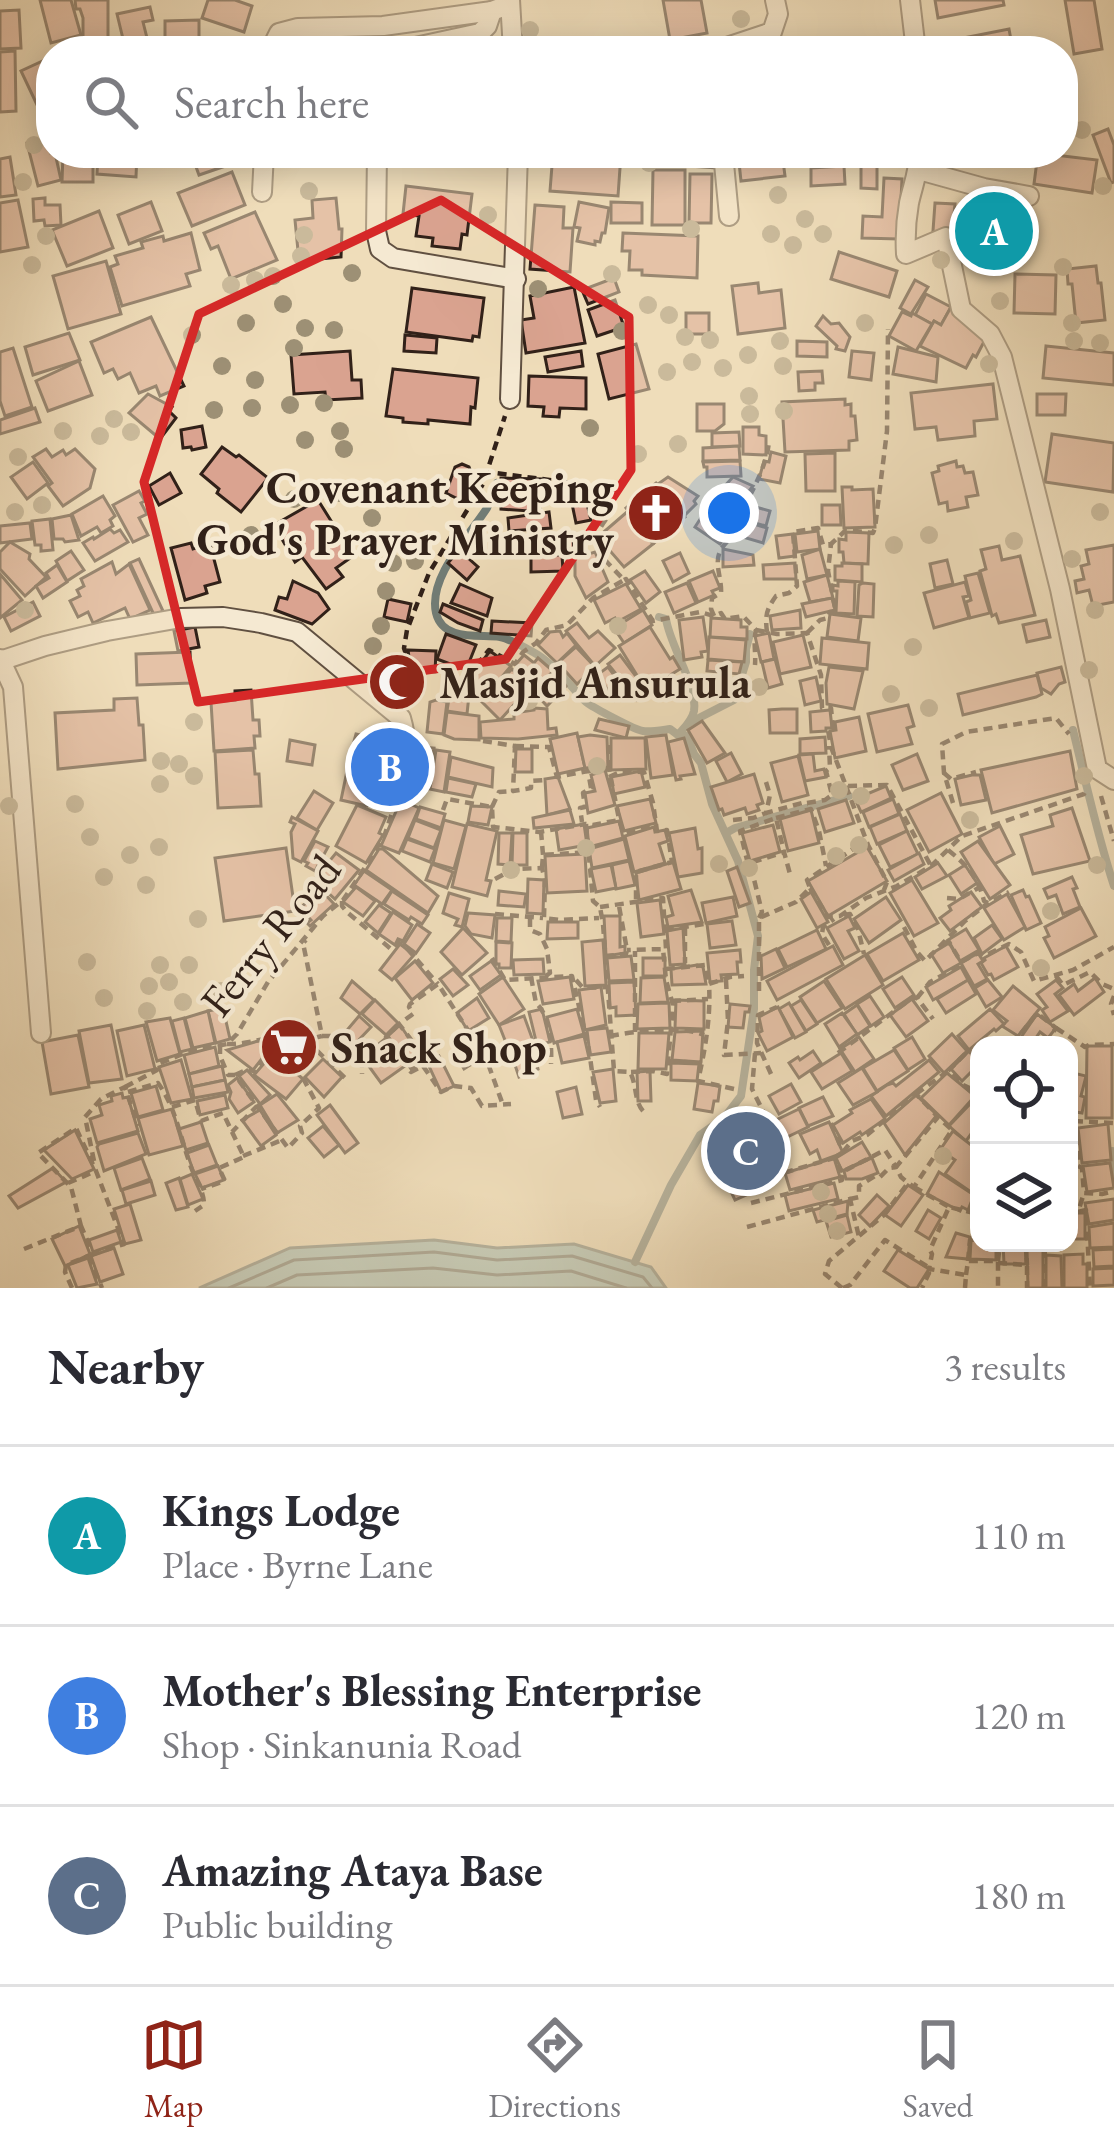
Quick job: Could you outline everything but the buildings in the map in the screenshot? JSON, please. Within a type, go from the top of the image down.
[{"type":"street","points":[[760,36],[772,32],[778,14],[775,0]]},
{"type":"street","points":[[910,0],[914,36]]},
{"type":"street","points":[[278,36],[298,28],[382,26],[504,5]]},
{"type":"street","points":[[465,36],[479,33],[504,5]]},
{"type":"street","points":[[504,5],[510,36]]},
{"type":"street","points":[[262,192],[263,168]]},
{"type":"street","points":[[377,168],[380,249],[393,258],[516,279]]},
{"type":"street","points":[[510,399],[518,168]]},
{"type":"street","points":[[724,168],[729,216]]},
{"type":"street","points":[[917,168],[906,254],[946,237],[961,308],[990,334],[1002,357],[1105,775]]},
{"type":"street","points":[[936,168],[984,188],[1029,196]]},
{"type":"street","points":[[41,1033],[13,687],[0,660],[107,631],[181,618],[223,617],[297,632],[401,718],[407,751],[400,780]]},
{"type":"path","points":[[767,632],[768,608],[776,596],[797,586],[793,532],[818,528],[823,545],[846,530],[873,533],[875,528],[887,431],[887,329]]},
{"type":"path","points":[[401,718],[411,694],[404,648],[407,630],[429,573],[483,484],[510,399]]},
{"type":"path","points":[[714,616],[712,598],[721,593],[722,584],[718,558],[754,491],[770,440]]},
{"type":"path","points":[[487,472],[566,482],[568,488],[600,502],[611,512],[595,536],[599,552],[626,579],[653,621],[721,613],[725,619],[743,616],[756,630],[807,633],[830,612],[836,613],[828,571],[831,544]]},
{"type":"path","points":[[710,505],[736,528]]},
{"type":"path","points":[[466,677],[489,650],[515,664],[546,631],[567,625],[593,598],[624,580]]},
{"type":"path","points":[[755,664],[756,630]]},
{"type":"path","points":[[807,633],[821,675],[822,708],[831,708],[833,713],[833,729],[828,730]]},
{"type":"path","points":[[953,803],[942,744],[966,732],[1056,718],[1070,735]]},
{"type":"path","points":[[828,730],[868,845],[887,882],[884,890]]},
{"type":"path","points":[[759,991],[762,912],[740,831],[832,795],[826,771],[830,768],[828,730]]},
{"type":"path","points":[[609,739],[609,773],[624,834],[657,824]]},
{"type":"path","points":[[483,741],[549,747],[557,777],[588,771],[644,772],[657,831],[667,830],[672,862],[636,872],[636,902]]},
{"type":"path","points":[[513,791],[515,746]]},
{"type":"path","points":[[588,771],[591,788],[583,793],[585,807],[580,808],[593,901],[602,918],[614,1071],[667,1073],[672,1000],[666,980],[663,898],[600,907]]},
{"type":"path","points":[[944,773],[951,779],[976,772]]},
{"type":"path","points":[[1105,775],[1102,800],[1114,841]]},
{"type":"path","points":[[830,945],[823,927],[931,866],[971,832],[1084,794],[1105,775]]},
{"type":"path","name":"Ferry Road","points":[[96,1171],[85,1117],[101,1099],[157,1070],[158,1064],[224,1044],[237,1034],[268,982],[323,916],[343,900],[385,834],[400,780]]},
{"type":"path","points":[[544,780],[531,781],[531,788],[525,790],[499,792],[493,827],[539,832],[619,820]]},
{"type":"path","points":[[766,782],[770,795],[766,813]]},
{"type":"path","points":[[846,786],[887,785],[931,866]]},
{"type":"path","points":[[443,810],[447,799],[493,807]]},
{"type":"path","points":[[733,820],[809,806]]},
{"type":"path","points":[[809,806],[826,868]]},
{"type":"path","points":[[776,818],[790,874]]},
{"type":"path","points":[[541,830],[544,918]]},
{"type":"path","points":[[864,954],[850,914],[828,917],[807,880],[859,845],[868,845]]},
{"type":"path","points":[[948,850],[968,865],[988,903]]},
{"type":"path","points":[[544,855],[588,852]]},
{"type":"path","points":[[750,863],[784,852]]},
{"type":"path","points":[[495,879],[514,869],[542,868]]},
{"type":"path","points":[[947,898],[958,899],[980,887]]},
{"type":"path","points":[[759,918],[796,902],[809,888]]},
{"type":"path","points":[[904,927],[925,961],[988,903],[1009,892]]},
{"type":"path","points":[[343,900],[347,912],[391,949],[404,945],[438,984],[486,1058],[507,1105],[482,1106],[471,1088],[454,1086],[441,1092],[423,1066]]},
{"type":"path","points":[[322,1036],[303,943],[343,900]]},
{"type":"path","points":[[619,906],[631,951],[635,1032]]},
{"type":"path","points":[[495,914],[602,918]]},
{"type":"path","points":[[530,918],[530,930],[540,934],[547,949],[550,973],[544,977]]},
{"type":"path","points":[[665,930],[704,924]]},
{"type":"path","points":[[685,927],[686,965]]},
{"type":"path","points":[[943,943],[949,942],[961,962]]},
{"type":"path","points":[[838,1053],[916,998],[930,982],[978,952],[984,956],[1009,944],[1021,952],[1034,981],[1073,970],[1114,947]]},
{"type":"path","points":[[605,956],[664,949]]},
{"type":"path","points":[[492,958],[505,980],[572,976],[583,988],[606,987]]},
{"type":"path","points":[[666,969],[705,964],[711,1010],[706,1016],[698,1082],[734,1089]]},
{"type":"path","points":[[1056,975],[1063,985],[1090,972],[1114,993],[1114,1016]]},
{"type":"path","points":[[572,976],[600,1107]]},
{"type":"path","points":[[709,985],[744,976]]},
{"type":"path","points":[[531,977],[552,1046],[551,1064]]},
{"type":"path","points":[[726,980],[724,1055],[758,1053]]},
{"type":"path","points":[[399,1024],[426,1060],[411,1072],[386,1037],[399,1024],[413,1014],[410,1004],[438,984]]},
{"type":"path","points":[[672,1000],[710,998]]},
{"type":"path","points":[[916,998],[933,1019]]},
{"type":"path","points":[[769,1123],[752,1089],[758,1015],[776,1007]]},
{"type":"path","points":[[1019,1036],[1037,1012],[1085,1047],[1114,1044]]},
{"type":"path","points":[[1050,1036],[1056,1028]]},
{"type":"path","points":[[610,1036],[703,1033],[705,1041]]},
{"type":"path","points":[[235,1075],[288,1148],[302,1132],[300,1126],[319,1108],[305,1081],[272,1051],[255,1072],[248,1069],[227,1076],[220,1056],[224,1044],[268,1036],[287,1037],[293,1043],[332,1036],[362,1065],[362,1074]]},
{"type":"path","points":[[305,1040],[345,1078]]},
{"type":"path","points":[[770,1178],[843,1152],[970,1051]]},
{"type":"path","points":[[758,1053],[771,1074]]},
{"type":"path","points":[[669,1061],[702,1063]]},
{"type":"path","points":[[948,1071],[970,1088]]},
{"type":"path","points":[[630,1072],[643,1111]]},
{"type":"path","points":[[138,1126],[126,1089],[158,1083],[172,1107],[204,1195],[204,1205],[195,1211]]},
{"type":"path","points":[[916,1094],[952,1130],[911,1185],[884,1215],[829,1261],[825,1274],[847,1287],[885,1240],[929,1269],[966,1275]]},
{"type":"path","points":[[172,1107],[194,1100],[201,1121],[223,1113],[243,1156]]},
{"type":"path","points":[[232,1132],[257,1106]]},
{"type":"path","points":[[747,1227],[859,1197],[859,1186],[896,1167],[938,1118]]},
{"type":"path","points":[[1078,1119],[1114,1123]]},
{"type":"path","points":[[831,1123],[843,1152]]},
{"type":"path","points":[[72,1288],[66,1265],[91,1255],[124,1244],[76,1128],[38,1153],[68,1183],[75,1197],[81,1226],[91,1255],[102,1288]]},
{"type":"path","points":[[201,1189],[225,1180],[219,1169],[282,1140]]},
{"type":"path","points":[[1078,1143],[1090,1288]]},
{"type":"path","points":[[842,1172],[885,1150],[911,1185],[949,1207],[970,1212]]},
{"type":"path","points":[[752,1203],[842,1180],[834,1157]]},
{"type":"path","points":[[68,1183],[96,1171]]},
{"type":"path","points":[[1084,1193],[1114,1191]]},
{"type":"path","points":[[850,1198],[859,1237]]},
{"type":"path","points":[[922,1288],[930,1250],[949,1207]]},
{"type":"path","points":[[1078,1210],[1082,1209]]},
{"type":"path","points":[[24,1249],[81,1226]]},
{"type":"path","points":[[965,1288],[970,1240]]},
{"type":"path","points":[[998,1288],[999,1252]]},
{"type":"path","points":[[1026,1252],[1027,1288]]},
{"type":"path","points":[[1044,1288],[1045,1252]]},
{"type":"path","points":[[968,1261],[1027,1265]]},
{"type":"highlighted area","points":[[441,200],[629,317],[631,470],[506,659],[198,702],[144,482],[199,314]]},
{"type":"water","points":[[434,1240],[497,1248],[574,1244],[651,1267],[666,1288],[199,1288],[290,1248]]},
{"type":"waterway","points":[[497,483],[487,508],[438,585],[435,599],[440,622],[454,633],[500,637],[525,648],[548,662],[586,702],[632,727],[670,729],[687,736],[738,861],[758,936],[754,1009],[741,1096],[724,1118],[700,1135],[635,1262]]},
{"type":"waterway","points":[[659,617],[666,619],[694,701],[692,718],[678,735]]},
{"type":"waterway","points":[[691,722],[734,700],[750,634]]},
{"type":"waterway","points":[[1073,730],[1114,886]]},
{"type":"waterway","points":[[726,833],[849,796]]},
{"type":"waterway","points":[[1112,1151],[1114,1179]]},
{"type":"place","name":"Kings Lodge","points":[[994,231]]},
{"type":"place","name":"Covenant Keeping God's Prayer Ministry","points":[[656,513]]},
{"type":"place","name":"Masjid Ansurula","points":[[397,682]]},
{"type":"place","name":"Mother's Blessing Enterprise","points":[[390,767]]},
{"type":"place","name":"Snack Shop","points":[[289,1047]]},
{"type":"place","name":"Amazing Ataya Base","points":[[746,1151]]}]
